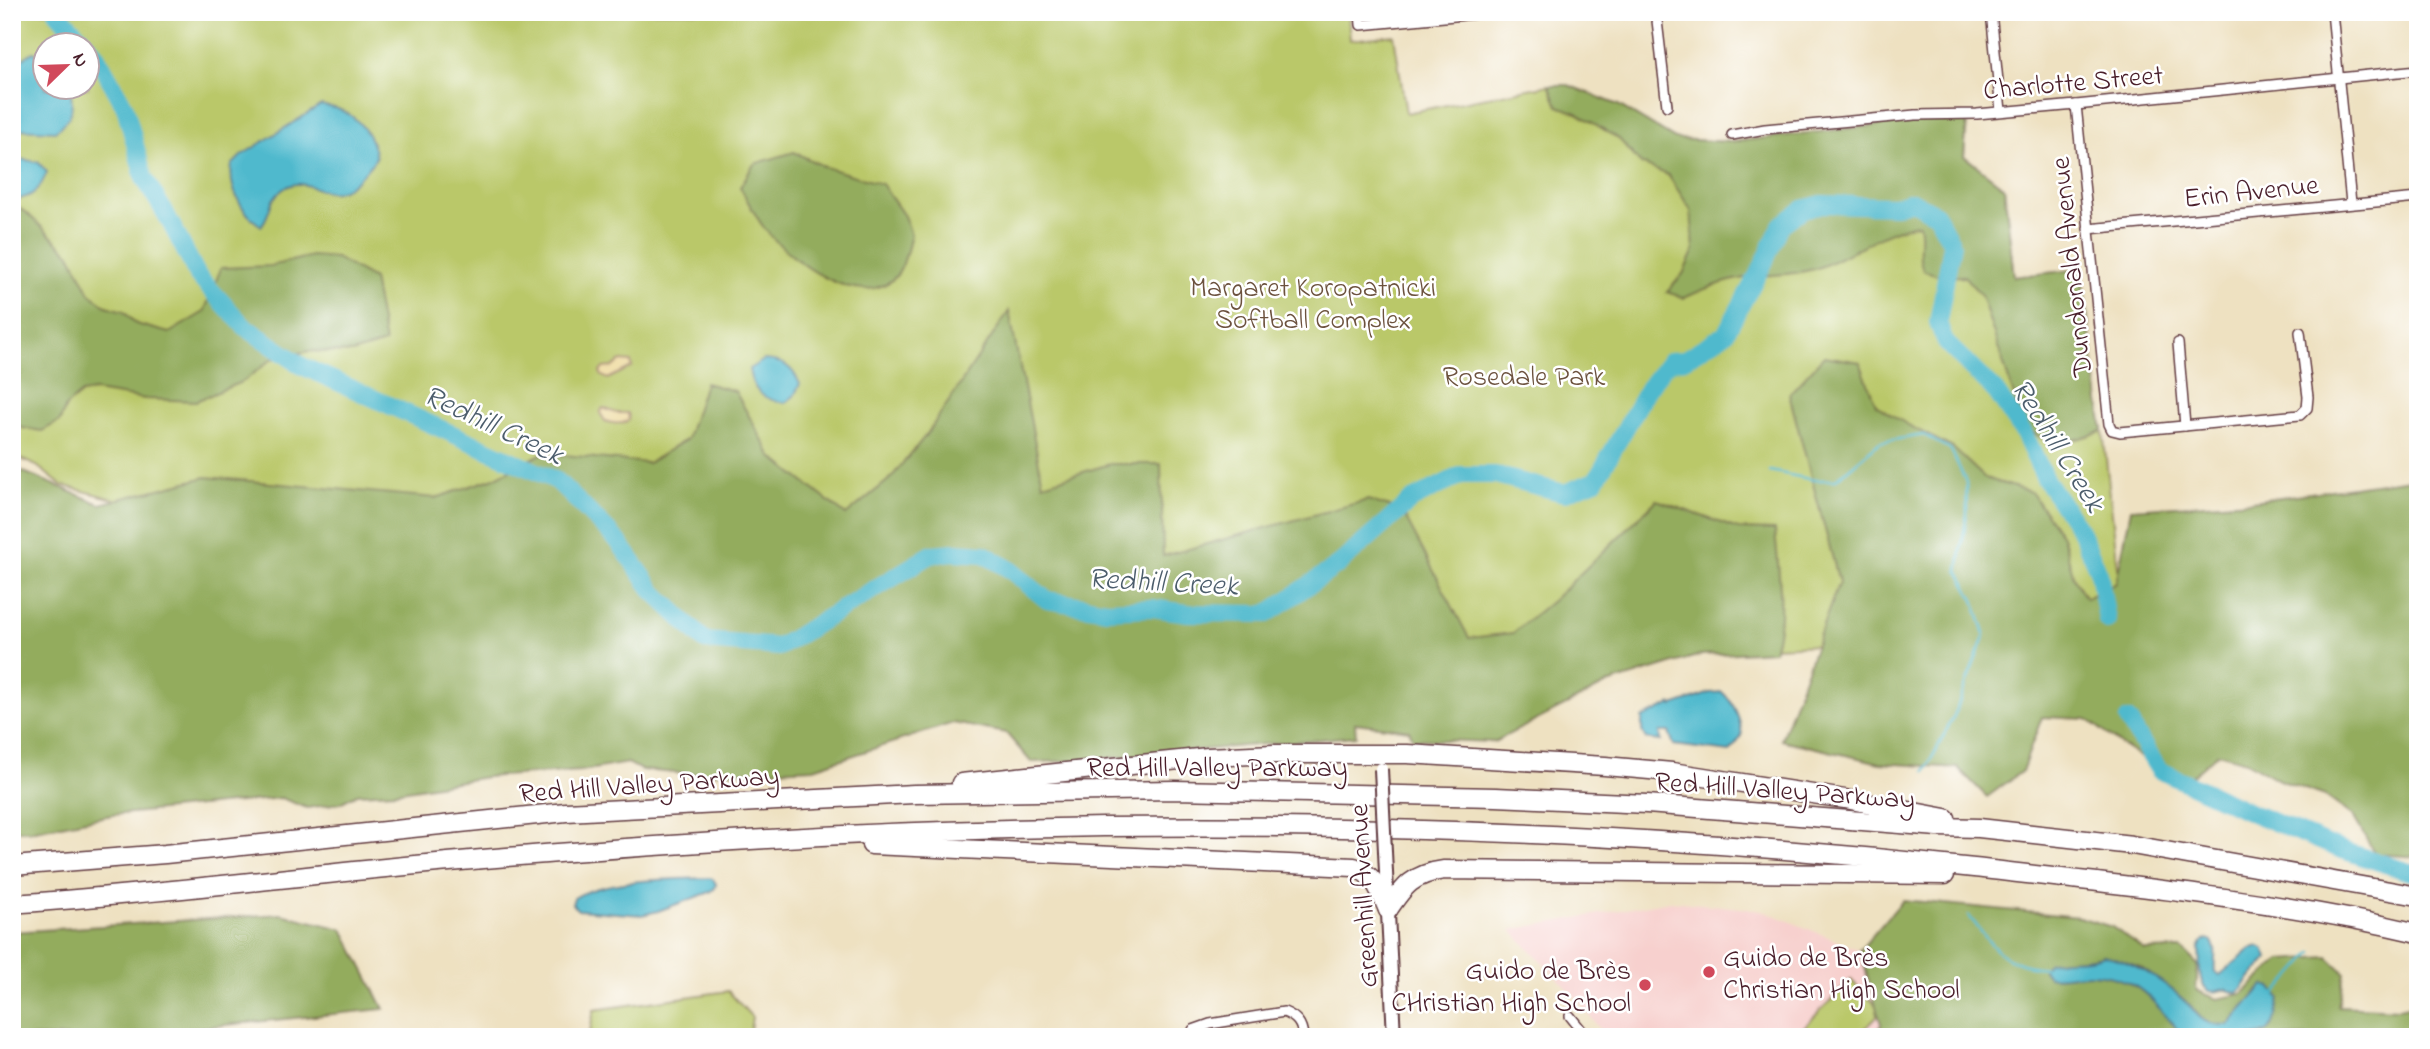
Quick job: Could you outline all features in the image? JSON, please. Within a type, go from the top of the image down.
[{"type":"highway","points":[[914,794],[961,783],[1208,757],[1274,754],[1380,761],[1530,761],[1672,772],[1938,816],[1979,828]]},
{"type":"highway","name":"Red Hill Valley Parkway","points":[[12,866],[165,854],[565,812],[914,794],[1175,790],[1496,797],[1647,804],[1979,828],[2132,845],[2418,896]]},
{"type":"highway","points":[[12,904],[542,854],[781,838],[1105,826],[1347,827],[1693,842],[1863,856],[2228,898],[2300,909],[2418,933]]},
{"type":"highway","points":[[781,838],[814,845],[880,845],[1354,867],[1366,872],[1376,882],[1388,910]]},
{"type":"highway","points":[[1388,910],[1403,887],[1412,880],[1444,870],[1876,876],[2020,874]]},
{"type":"street","points":[[1360,12],[1361,25],[1496,12]]},
{"type":"street","points":[[1656,12],[1667,106]]},
{"type":"street","points":[[1991,12],[2001,111]]},
{"type":"street","points":[[2332,12],[2351,203]]},
{"type":"street","name":"Charlotte Street","points":[[1731,135],[1765,129],[1915,115],[2076,105],[2418,70]]},
{"type":"street","name":"Dundonald Avenue","points":[[2076,105],[2109,424],[2112,430],[2120,432],[2185,426]]},
{"type":"street","name":"Erin Avenue","points":[[2088,229],[2418,198]]},
{"type":"street","points":[[2178,343],[2185,426],[2300,415],[2307,408],[2308,397],[2300,332]]},
{"type":"street","name":"Greenhill Avenue","points":[[1380,761],[1394,1037]]},
{"type":"street","points":[[1193,1030],[1210,1024],[1284,1012],[1295,1016],[1302,1028],[1303,1037]]},
{"type":"street","points":[[1570,1016],[1587,1037]]},
{"type":"shaded area","name":"Guido de Brès Christian High School","points":[[1670,901],[1762,910],[1860,950],[1881,1024],[1878,1037],[1606,1037],[1573,994],[1511,930]]},
{"type":"green space","points":[[12,12],[1348,12],[1350,40],[1394,35],[1406,113],[1549,85],[1568,85],[1618,105],[1675,139],[1731,142],[1924,120],[1967,120],[1964,156],[2004,187],[2014,277],[2081,269],[2103,431],[2125,633],[1541,656],[835,517],[121,501],[61,485],[37,466],[12,455]]},
{"type":"green space","points":[[1549,85],[1568,85],[1618,105],[1675,139],[1731,142],[1924,120],[1967,120],[1964,156],[2004,187],[2014,277],[2081,269],[2103,431],[2055,446],[2030,431],[2020,414],[1981,295],[1964,276],[1943,277],[1923,270],[1919,224],[1881,236],[1833,262],[1812,270],[1734,280],[1684,298],[1667,292],[1683,274],[1694,250],[1691,210],[1668,175],[1641,164],[1619,139],[1577,113],[1558,106]]},
{"type":"green space","points":[[794,152],[825,167],[882,184],[904,216],[911,234],[904,261],[897,275],[882,286],[865,289],[846,286],[808,267],[765,229],[740,187],[754,164]]},
{"type":"green space","points":[[12,204],[27,213],[70,254],[90,293],[104,305],[123,311],[136,324],[169,333],[204,312],[221,268],[270,266],[312,256],[336,258],[373,279],[385,343],[352,353],[309,351],[272,359],[244,381],[196,401],[145,399],[95,391],[82,393],[66,406],[60,421],[42,431],[22,428],[12,420]]},
{"type":"green space","points":[[1009,311],[1043,484],[1110,464],[1161,464],[1163,556],[1368,500],[1402,511],[1469,638],[1513,633],[1553,600],[1657,500],[1738,529],[1775,530],[1780,622],[1774,651],[1700,655],[1607,684],[1494,742],[1413,739],[1409,730],[1355,723],[1356,736],[1076,761],[1031,762],[1006,733],[953,723],[814,768],[689,774],[641,770],[628,763],[581,771],[486,777],[395,792],[357,794],[340,803],[307,808],[281,798],[112,815],[30,831],[12,830],[12,467],[100,504],[206,477],[436,498],[494,478],[543,453],[648,463],[687,439],[705,383],[735,391],[772,457],[846,515],[891,478],[927,434]]},
{"type":"green space","points":[[1824,356],[1860,362],[1876,405],[1953,448],[1985,478],[2031,492],[2062,536],[2074,578],[2086,598],[2116,583],[2131,509],[2252,501],[2418,478],[2418,857],[2375,854],[2353,816],[2325,796],[2279,780],[2246,761],[2218,753],[2182,784],[2087,719],[2042,717],[2022,771],[1987,797],[1958,768],[1880,763],[1781,740],[1839,582],[1789,394]]},
{"type":"green space","points":[[1903,900],[2079,917],[2112,927],[2145,950],[2182,949],[2198,965],[2196,990],[2217,999],[2242,994],[2281,960],[2328,957],[2345,973],[2338,1006],[2399,1009],[2418,1004],[2418,1037],[2256,1037],[2272,1024],[2280,998],[2259,990],[2229,1025],[2217,1025],[2205,1022],[2183,999],[2140,967],[2104,955],[2048,963],[2043,970],[2048,976],[2092,974],[2124,980],[2146,994],[2185,1037],[1878,1037],[1881,1024],[1860,950]]},
{"type":"green space","points":[[281,914],[343,929],[384,1009],[107,1037],[12,1037],[12,932]]},
{"type":"green space","points":[[1851,980],[1882,1011],[1856,1037],[1794,1037]]},
{"type":"green space","points":[[728,991],[752,1017],[749,1037],[589,1037],[594,1010]]},
{"type":"sand","points":[[621,361],[631,362],[632,367],[608,379],[602,376],[600,372],[603,368],[612,367]]},
{"type":"sand","points":[[603,408],[616,413],[628,413],[629,419],[618,423],[605,421],[600,413]]},
{"type":"water","points":[[32,53],[32,102],[72,102],[69,117],[55,131],[17,129],[12,148],[12,66]]},
{"type":"water","points":[[321,105],[346,112],[358,122],[372,142],[376,158],[356,181],[336,192],[300,184],[288,186],[274,198],[261,226],[242,207],[234,191],[232,165],[242,155]]},
{"type":"water","points":[[12,158],[38,162],[47,172],[35,192],[12,200]]},
{"type":"water","points":[[764,360],[786,366],[800,384],[794,396],[785,403],[765,397],[753,383],[749,369]]},
{"type":"water","points":[[1722,692],[1736,712],[1742,736],[1730,752],[1674,745],[1669,732],[1660,732],[1661,741],[1646,739],[1642,731],[1642,718],[1672,704],[1673,706],[1710,693]]},
{"type":"water","points":[[709,878],[716,884],[710,892],[642,915],[578,910],[572,904],[574,898],[588,891],[621,883]]},
{"type":"water","points":[[2211,940],[2215,952],[2215,972],[2220,975],[2251,949],[2260,947],[2265,950],[2268,958],[2238,993],[2210,991],[2201,978],[2199,948],[2203,941]]},
{"type":"water","points":[[2104,955],[2126,962],[2156,978],[2184,1000],[2201,1018],[2215,1024],[2229,1025],[2264,985],[2271,987],[2280,998],[2273,1023],[2269,1030],[2253,1036],[2185,1037],[2146,994],[2124,980],[2092,974],[2048,976],[2043,970],[2048,963]]},
{"type":"waterway","name":"Redhill Creek","points":[[57,12],[95,53],[125,107],[144,178],[198,276],[245,327],[302,366],[557,481],[618,541],[654,592],[705,641],[779,647],[932,554],[955,552],[984,554],[1009,569],[1047,600],[1107,610],[1152,608],[1188,613],[1267,614],[1338,565],[1412,500],[1461,475],[1495,475],[1564,493],[1596,480],[1649,387],[1669,361],[1683,360],[1725,334],[1763,265],[1781,225],[1803,209],[1822,204],[1895,206],[1912,201],[1936,214],[1952,244],[1938,322],[1945,342],[1996,392],[2023,432],[2045,479],[2081,532],[2099,573],[2107,620]]},
{"type":"waterway","points":[[1770,471],[1814,480],[1835,480],[1880,442],[1924,435],[1951,450],[1966,482],[1967,513],[1958,571],[1974,600],[1985,634],[1954,716],[1925,771]]},
{"type":"waterway","name":"Redhill Creek","points":[[2128,720],[2159,770],[2339,849],[2409,872],[2418,872]]},
{"type":"waterway","points":[[1969,916],[2000,953],[2018,963],[2046,968]]},
{"type":"waterway","points":[[2275,995],[2313,952]]},
{"type":"place","name":"Guido de Brès Christian High School","points":[[1709,972]]},
{"type":"place","name":"Guido de Brès CHristian High School","points":[[1645,985]]},
{"type":"park label","name":"Margaret Koropatnicki Softball Complex","points":[[1313,302]]},
{"type":"park label","name":"Rosedale Park","points":[[1524,375]]}]
